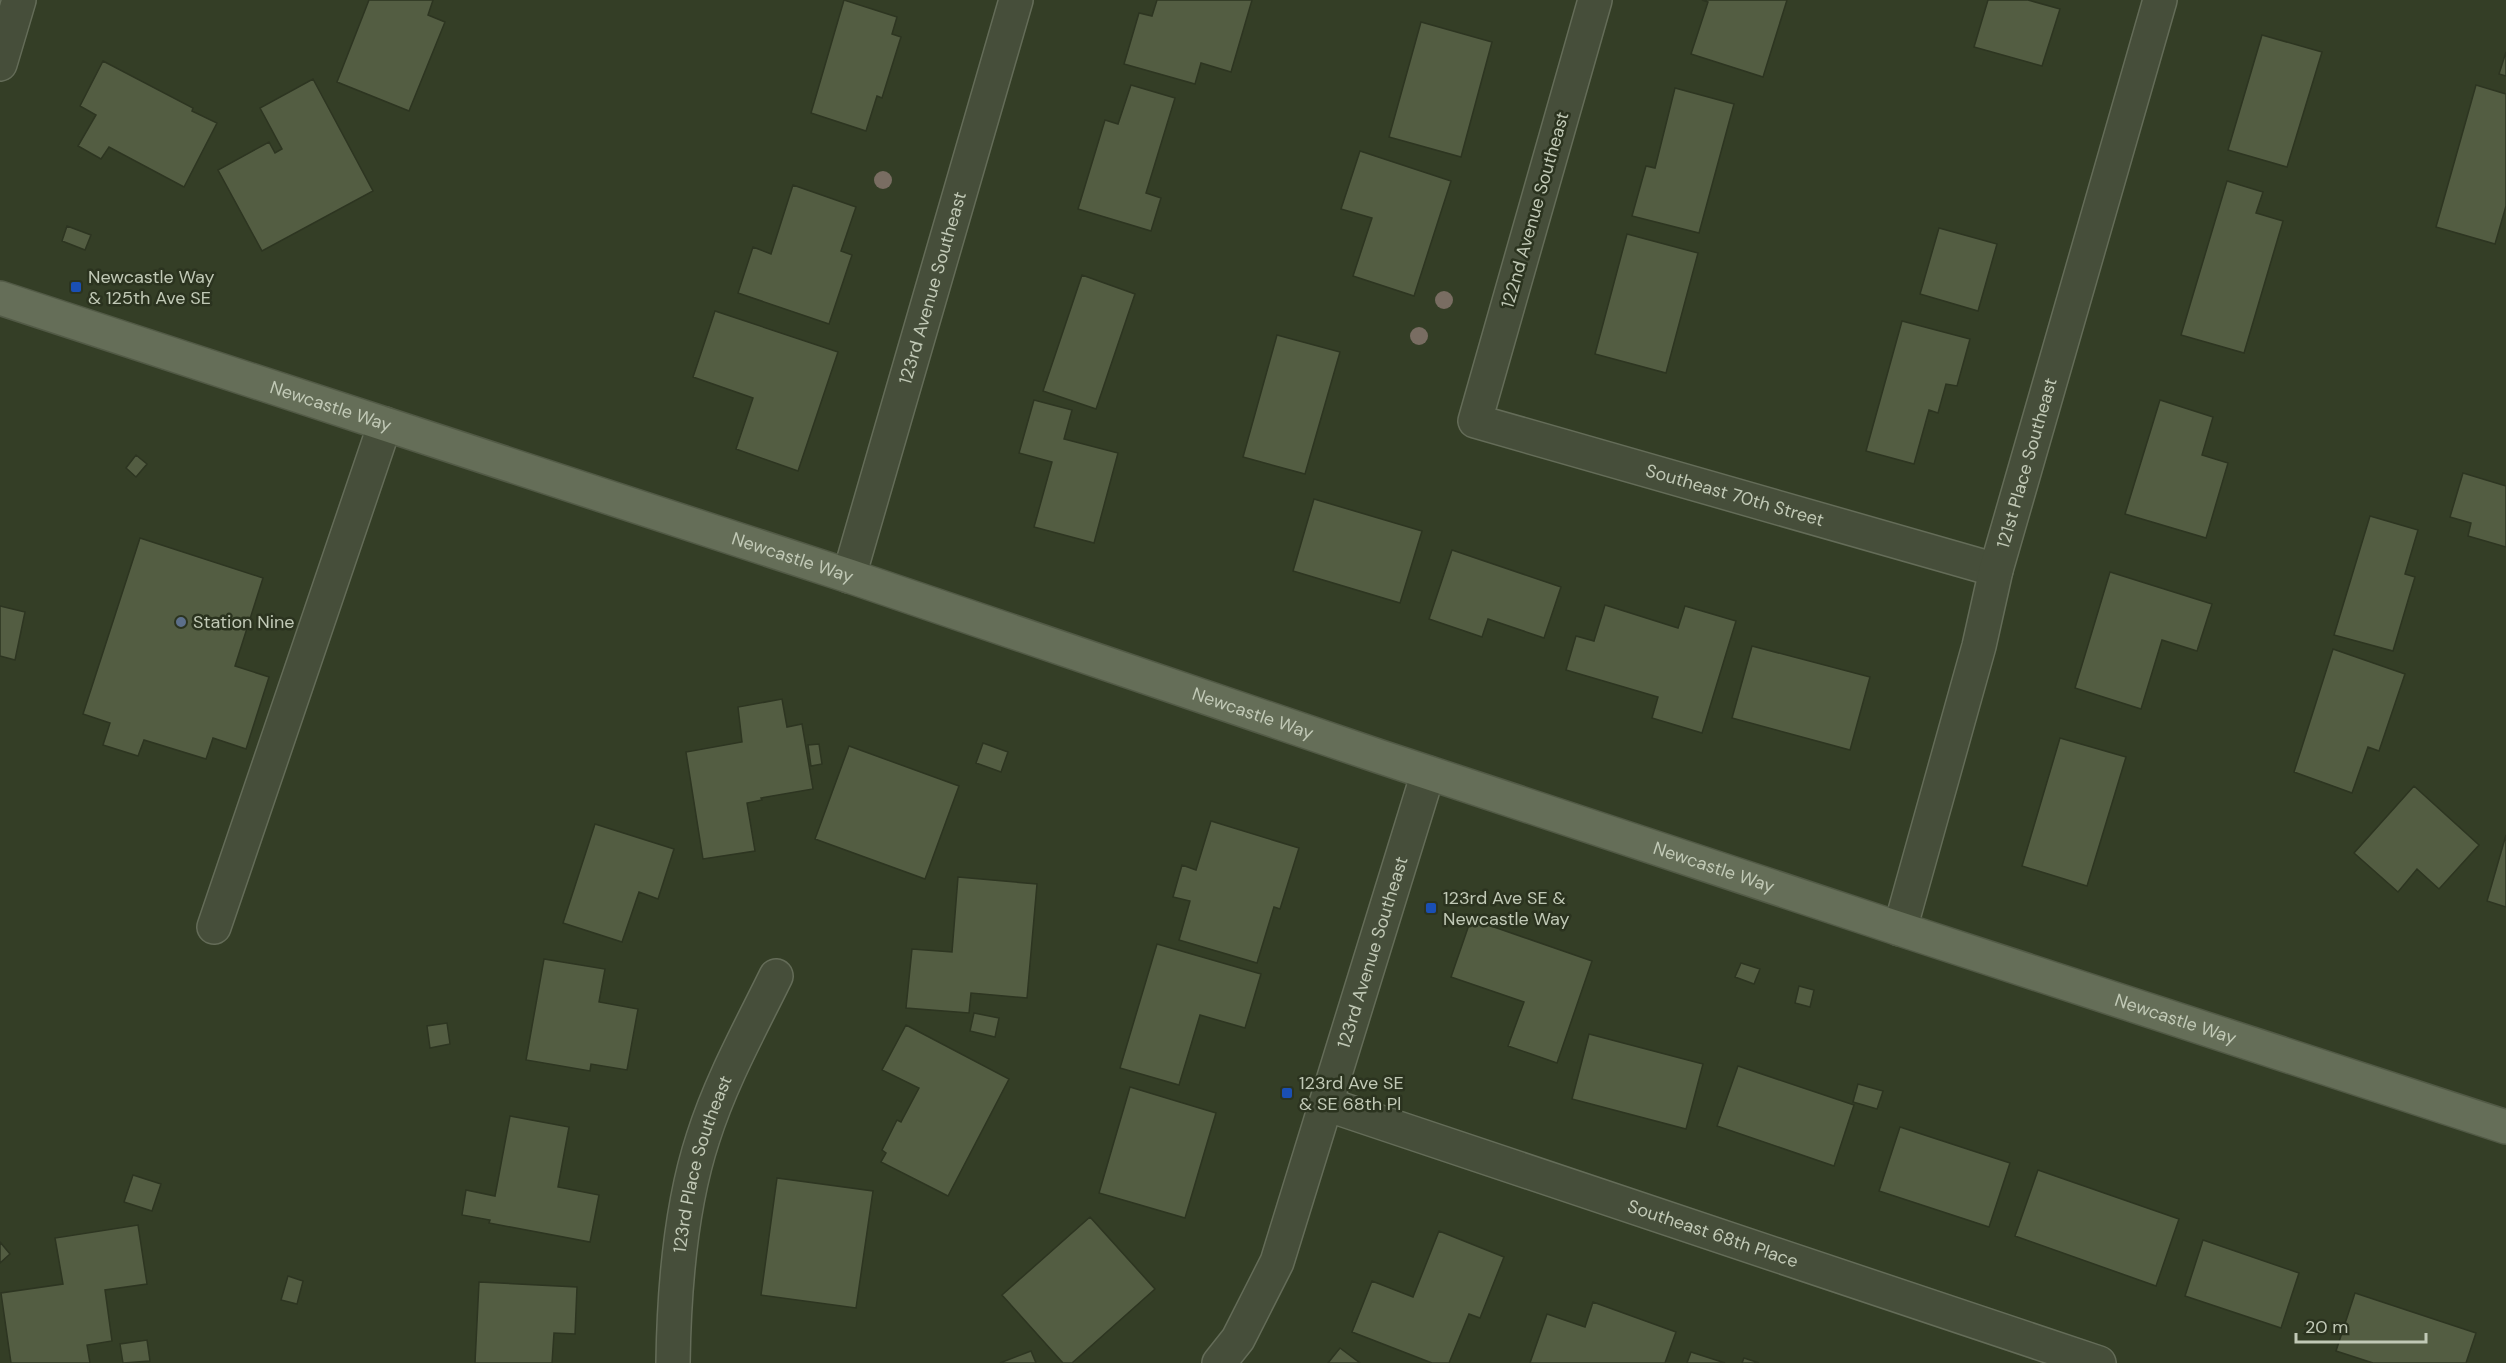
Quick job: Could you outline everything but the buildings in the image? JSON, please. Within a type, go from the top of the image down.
[{"type":"main road","name":"Newcastle Way","points":[[0,298],[849,576],[1428,773],[1900,930],[2506,1127]]},
{"type":"street","points":[[0,64],[19,0]]},
{"type":"street","name":"123rd Avenue Southeast","points":[[849,576],[1016,0]]},
{"type":"street","name":"122nd Avenue Southeast","points":[[1475,421],[1594,0]]},
{"type":"street","name":"121st Place Southeast","points":[[1900,930],[1978,646],[1996,570],[2160,0]]},
{"type":"street","name":"Southeast 70th Street","points":[[1475,421],[1996,570]]},
{"type":"street","points":[[214,927],[385,424]]},
{"type":"street","name":"123rd Avenue Southeast","points":[[1220,1363],[1238,1339],[1277,1262],[1428,773]]},
{"type":"street","name":"123rd Place Southeast","points":[[673,1363],[678,1277],[688,1201],[702,1139],[722,1088],[776,976]]},
{"type":"street","name":"Southeast 68th Place","points":[[1326,1104],[2099,1363]]},
{"type":"place","name":"Newcastle Way & 125th Ave SE","points":[[76,287]]},
{"type":"place","name":"Station Nine","points":[[181,622]]},
{"type":"place","name":"123rd Ave SE & Newcastle Way","points":[[1431,908]]},
{"type":"place","name":"123rd Ave SE & SE 68th Pl","points":[[1287,1093]]}]
